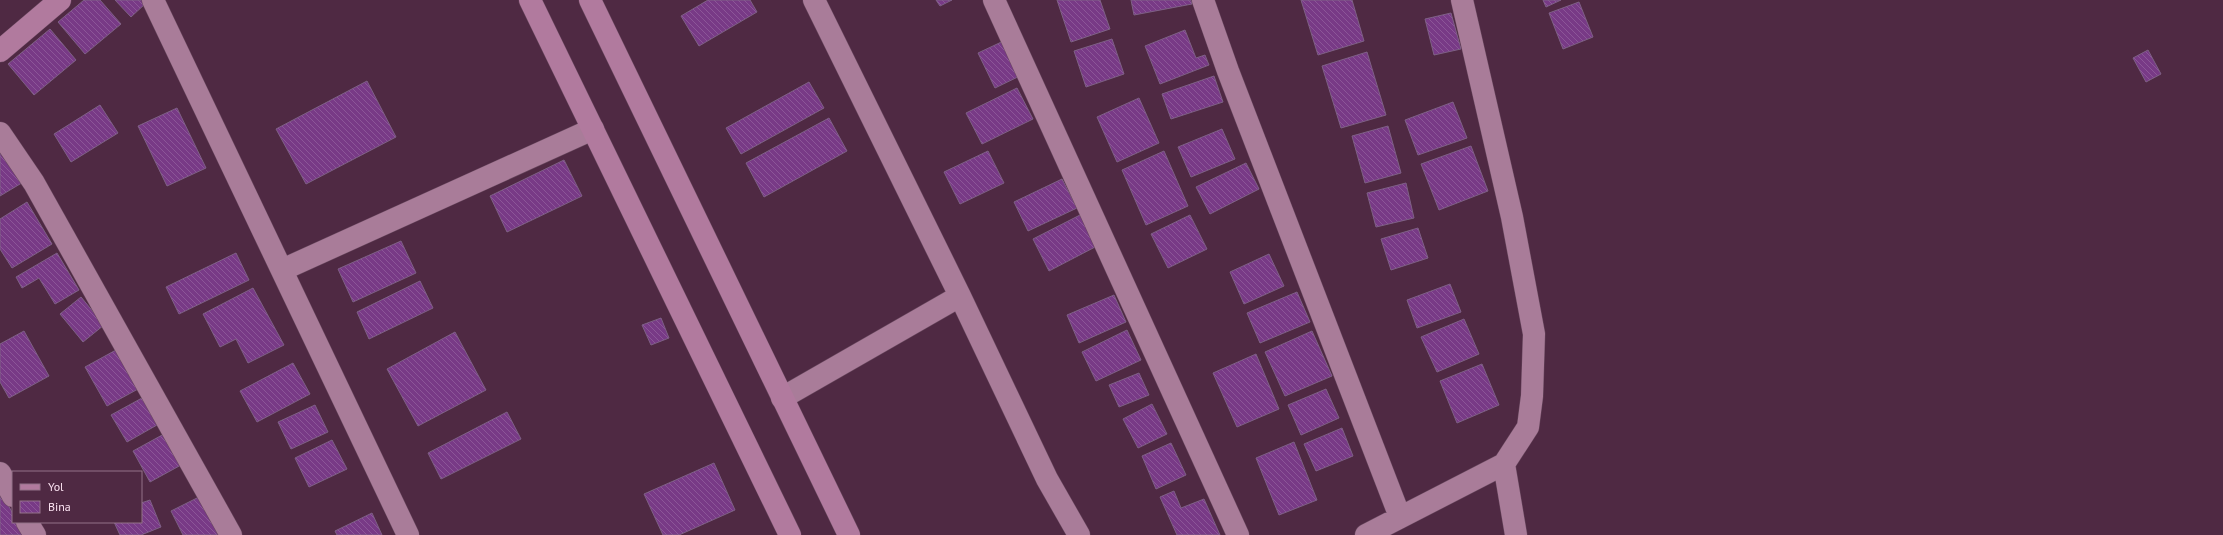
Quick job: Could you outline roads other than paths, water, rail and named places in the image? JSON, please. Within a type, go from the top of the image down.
[{"type":"main road","points":[[0,51],[60,0]]},
{"type":"main road","points":[[530,0],[790,535]]},
{"type":"main road","points":[[590,0],[849,535]]},
{"type":"street","points":[[153,0],[408,535]]},
{"type":"street","points":[[814,0],[960,296],[1047,479],[1079,535]]},
{"type":"street","points":[[994,0],[1238,535]]},
{"type":"street","points":[[1203,0],[1228,71],[1400,517]]},
{"type":"street","points":[[1366,535],[1504,464],[1528,428],[1532,396],[1534,334],[1512,217],[1462,0]]},
{"type":"street","points":[[282,270],[592,129]]},
{"type":"street","points":[[0,133],[34,183],[231,535]]},
{"type":"street","points":[[782,398],[960,296]]},
{"type":"street","points":[[1504,464],[1516,535]]},
{"type":"street","points":[[0,473],[12,494]]},
{"type":"street","points":[[28,523],[35,535]]}]
